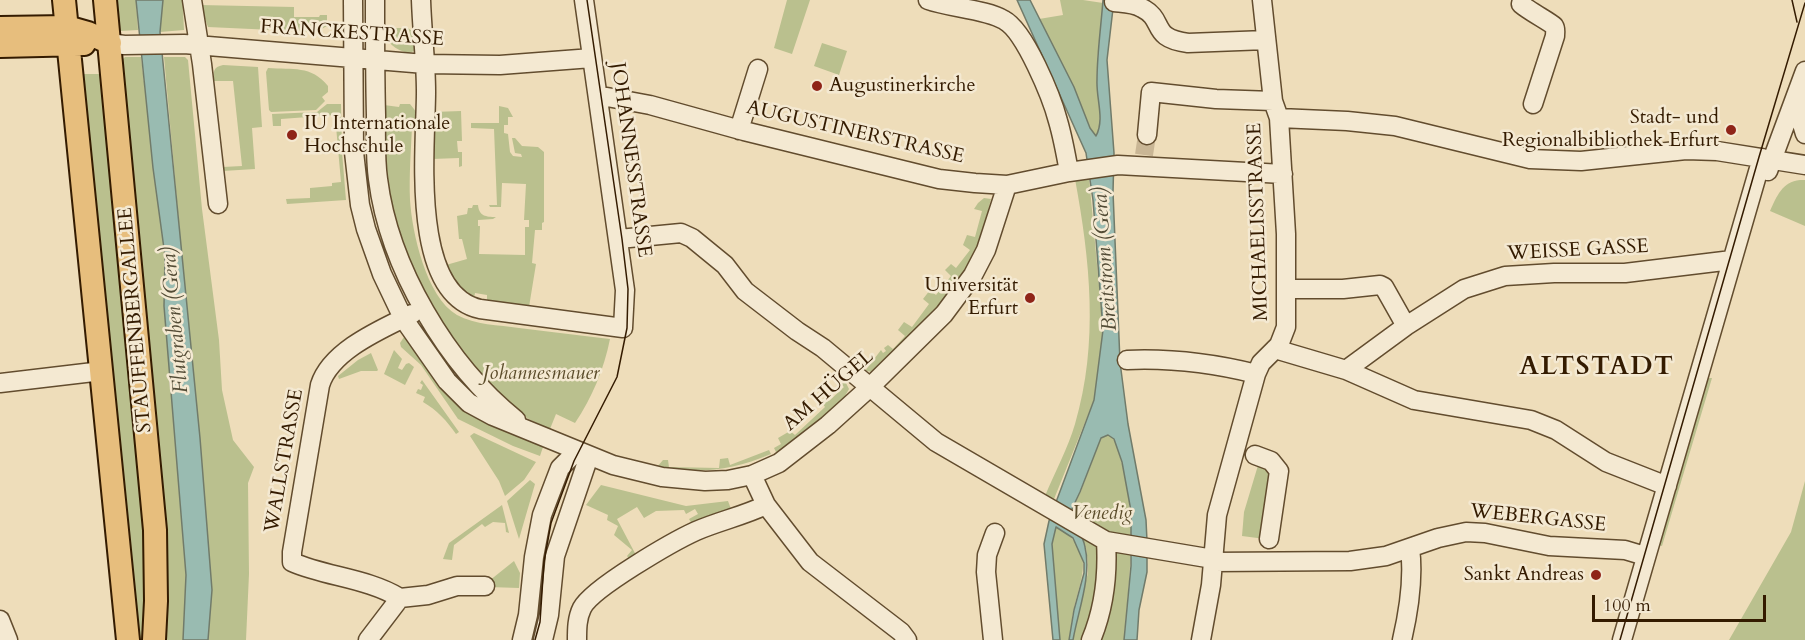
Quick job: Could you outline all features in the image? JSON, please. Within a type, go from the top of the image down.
[{"type":"main road","name":"STAUFFENBERGALLEE","points":[[64,0],[128,640]]},
{"type":"main road","name":"STAUFFENBERGALLEE","points":[[105,0],[117,44],[155,530],[154,640]]},
{"type":"main road","points":[[0,28],[117,44]]},
{"type":"main road","points":[[0,46],[68,36]]},
{"type":"street","points":[[192,0],[192,45],[218,204]]},
{"type":"street","points":[[353,0],[354,152],[361,212],[382,274],[403,318],[447,381],[463,398],[481,411],[532,431]]},
{"type":"street","points":[[375,0],[376,158],[381,197],[395,248],[404,271],[441,335],[477,381],[504,410],[532,431]]},
{"type":"street","points":[[421,0],[425,64]]},
{"type":"street","name":"JOHANNESSTRASSE","points":[[425,64],[424,197],[426,217],[438,265],[451,292],[460,301],[480,309],[624,328],[626,290],[584,0]]},
{"type":"street","points":[[928,0],[1004,20],[1016,29],[1047,91],[1058,120],[1072,171]]},
{"type":"street","points":[[1000,0],[1004,20]]},
{"type":"street","name":"MICHAELISSTRASSE","points":[[1259,369],[1279,345],[1286,327],[1287,289],[1283,174],[1262,0]]},
{"type":"street","points":[[1114,2],[1137,3],[1152,16],[1163,34],[1176,42],[1188,44],[1266,40]]},
{"type":"street","points":[[1527,11],[1562,31],[1555,36],[1533,105]]},
{"type":"street","name":"FRANCKESTRASSE","points":[[117,44],[192,45],[425,64],[500,65],[592,58]]},
{"type":"street","points":[[739,130],[758,69]]},
{"type":"street","points":[[1802,80],[1798,111],[1805,134]]},
{"type":"street","points":[[1622,640],[1749,200],[1759,188],[1767,159],[1802,80]]},
{"type":"street","points":[[1147,135],[1151,92],[1216,99],[1335,120],[1395,126],[1530,159],[1581,161],[1686,150],[1717,151],[1805,165]]},
{"type":"street","name":"AUGUSTINERSTRASSE","points":[[598,98],[607,96],[650,105],[739,130],[939,179],[1007,185],[1072,171],[1143,160],[1283,174]]},
{"type":"street","name":"AM HÜGEL","points":[[532,431],[583,454],[642,473],[685,480],[728,480],[752,476],[779,463],[828,425],[933,326],[968,283],[986,250],[1007,185]]},
{"type":"street","points":[[619,239],[681,233],[692,238],[727,270],[745,291],[797,331],[817,343],[936,442],[1106,541],[1213,561]]},
{"type":"street","name":"WEISSE GASSE","points":[[1346,370],[1406,326],[1464,289],[1505,276],[1625,273],[1732,260]]},
{"type":"street","points":[[1287,289],[1343,289],[1376,284],[1384,287],[1406,326]]},
{"type":"street","name":"WALLSTRASSE","points":[[400,598],[371,585],[291,562],[322,380],[353,347],[374,332],[424,307]]},
{"type":"street","points":[[1275,349],[1346,370],[1414,400],[1532,420],[1556,430],[1606,462],[1667,486]]},
{"type":"street","points":[[1127,360],[1175,360],[1259,369],[1245,452],[1216,515],[1213,561],[1201,640]]},
{"type":"street","points":[[0,383],[102,371]]},
{"type":"street","points":[[551,440],[560,468]]},
{"type":"street","points":[[1245,452],[1271,461],[1279,471],[1269,553]]},
{"type":"street","points":[[522,640],[528,615],[538,532],[547,499],[560,468],[583,454]]},
{"type":"street","points":[[543,640],[549,615],[555,556],[583,454]]},
{"type":"street","points":[[752,476],[766,505],[810,562],[901,632],[907,640]]},
{"type":"street","points":[[577,640],[577,621],[582,608],[609,582],[696,531],[746,515],[766,505]]},
{"type":"street","name":"WEBERGASSE","points":[[1213,561],[1269,553],[1350,561],[1386,556],[1438,538],[1466,532],[1485,533],[1549,546],[1625,550],[1645,556]]},
{"type":"street","points":[[993,640],[986,572],[987,555],[995,533]]},
{"type":"street","points":[[1091,640],[1100,612],[1107,559],[1106,541]]},
{"type":"street","points":[[1402,640],[1412,588],[1410,548]]},
{"type":"street","points":[[368,640],[400,598],[428,595],[458,586],[485,586]]},
{"type":"street","points":[[0,620],[8,640]]},
{"type":"green space","points":[[115,0],[136,0],[138,30],[120,31]]},
{"type":"green space","points":[[163,0],[186,0],[187,10],[183,10],[184,30],[160,32]]},
{"type":"green space","points":[[787,0],[810,0],[792,54],[774,48]]},
{"type":"green space","points":[[1060,0],[1103,3],[1097,72],[1100,123],[1096,137],[1090,128],[1074,87],[1039,19],[1063,15]]},
{"type":"green space","points":[[200,5],[294,7],[294,17],[327,15],[327,26],[316,32],[208,27]]},
{"type":"green space","points":[[383,28],[408,28],[418,36],[417,50],[409,53],[395,48],[386,38]]},
{"type":"green space","points":[[822,43],[847,51],[839,75],[814,66]]},
{"type":"green space","points":[[125,57],[141,57],[165,256],[164,306],[186,575],[183,640],[161,640],[122,60]]},
{"type":"green space","points":[[164,57],[185,57],[188,60],[202,209],[219,340],[222,390],[233,440],[254,467],[248,483],[249,574],[246,640],[208,640],[212,590]]},
{"type":"green space","points":[[223,65],[258,67],[262,127],[252,128],[255,169],[223,171],[223,167],[242,166],[233,81],[214,81],[214,70]]},
{"type":"green space","points":[[268,68],[301,70],[322,79],[328,86],[328,92],[322,97],[325,101],[316,110],[271,112],[266,72]]},
{"type":"green space","points":[[83,74],[104,74],[147,525],[147,640],[135,640],[81,76]]},
{"type":"green space","points":[[327,104],[341,104],[346,200],[287,204],[286,199],[310,198],[310,188],[332,186],[332,183],[341,182],[335,115],[281,119],[281,126],[273,126],[272,114],[317,112]]},
{"type":"green space","name":"Johannesmauer","points":[[400,104],[410,104],[421,118],[422,126],[412,126],[411,213],[418,246],[429,279],[446,306],[457,315],[479,323],[610,339],[597,383],[575,423],[556,414],[550,429],[518,412],[497,393],[457,348],[424,295],[399,241],[387,187],[384,105],[399,107]]},
{"type":"green space","points":[[499,106],[508,108],[513,117],[508,117],[508,125],[504,125],[504,133],[508,134],[510,152],[513,156],[522,157],[521,154],[515,153],[512,138],[515,138],[522,146],[538,147],[544,152],[544,222],[542,230],[535,230],[532,263],[536,264],[529,307],[487,300],[487,295],[475,293],[474,300],[459,290],[446,265],[467,259],[462,239],[459,239],[457,216],[467,214],[468,208],[472,208],[473,205],[478,205],[480,212],[484,215],[496,217],[478,220],[478,226],[480,226],[479,254],[525,255],[525,227],[529,227],[529,220],[524,220],[526,184],[502,183],[501,207],[490,207],[489,205],[497,205],[494,129],[471,128],[471,123],[499,123]]},
{"type":"green space","points":[[461,111],[462,141],[457,141],[458,152],[462,152],[462,166],[459,167],[459,158],[432,159],[433,112]]},
{"type":"green space","points":[[1089,177],[1103,330],[1094,400],[1052,504],[1045,496],[1075,424],[1083,394],[1087,363],[1090,332],[1088,271],[1075,179]]},
{"type":"green space","points":[[1805,180],[1805,226],[1770,211],[1784,187]]},
{"type":"green space","points":[[984,198],[991,199],[983,230],[961,278],[934,312],[904,342],[873,372],[865,371],[881,350],[883,353],[886,351],[884,348],[888,345],[893,349],[905,336],[898,330],[904,322],[912,327],[929,304],[923,299],[930,290],[936,295],[951,276],[945,270],[951,264],[956,268],[970,250],[963,245],[967,235],[975,237],[982,211],[974,209]]},
{"type":"green space","points":[[404,337],[409,340],[440,382],[542,446],[540,456],[513,446],[458,419],[421,365],[401,347],[400,343]]},
{"type":"green space","points":[[394,350],[402,359],[398,368],[402,370],[409,363],[414,367],[405,385],[384,374]]},
{"type":"green space","points":[[371,353],[377,371],[361,371],[339,379],[338,376]]},
{"type":"green space","points":[[1712,378],[1662,546],[1658,545],[1706,380]]},
{"type":"green space","points":[[844,379],[849,389],[840,405],[786,447],[776,452],[774,448],[781,444],[778,438],[790,431],[795,435],[825,407],[821,401],[825,397],[829,401],[844,387],[839,382]]},
{"type":"green space","points":[[422,380],[459,432],[456,434],[441,416],[423,402],[425,397],[416,393],[418,389],[421,390]]},
{"type":"green space","points":[[474,433],[536,462],[524,480],[505,496],[499,481],[470,436]]},
{"type":"green space","name":"Venedig","points":[[1109,435],[1116,443],[1125,477],[1131,523],[1130,570],[1124,640],[1073,640],[1088,573],[1088,563],[1086,548],[1070,513],[1101,438]]},
{"type":"green space","points":[[769,450],[771,454],[756,460],[715,470],[657,467],[663,460],[668,460],[669,467],[719,468],[720,459],[728,458],[730,465]]},
{"type":"green space","points":[[1259,462],[1266,466],[1272,476],[1265,539],[1242,536],[1244,512]]},
{"type":"green space","points":[[530,480],[535,484],[519,539],[507,501]]},
{"type":"green space","points":[[1805,481],[1805,640],[1729,640],[1791,532]]},
{"type":"green space","points":[[601,485],[686,506],[728,501],[731,509],[711,515],[713,522],[695,529],[689,519],[698,514],[695,509],[686,514],[684,510],[656,511],[644,518],[637,507],[617,519],[637,557],[630,560],[627,556],[632,550],[614,535],[618,526],[607,520],[608,515],[586,505]]},
{"type":"green space","points":[[502,505],[509,533],[506,532],[505,523],[493,522],[485,527],[482,524],[454,545],[452,560],[443,559],[449,543]]},
{"type":"green space","name":"Venedig","points":[[1056,526],[1077,544],[1083,563],[1069,640],[1060,640],[1052,544]]},
{"type":"green space","points":[[514,561],[520,573],[519,588],[489,587],[489,581]]},
{"type":"water","name":"Flutgraben (Gera)","points":[[136,0],[163,0],[160,32],[200,438],[212,590],[208,640],[183,640],[186,575],[164,306],[165,256],[153,168]]},
{"type":"water","name":"Breitstrom (Gera)","points":[[1017,0],[1030,0],[1074,87],[1090,128],[1096,136],[1100,123],[1097,70],[1103,0],[1114,0],[1107,60],[1114,153],[1113,192],[1120,362],[1128,424],[1146,520],[1147,541],[1147,572],[1139,610],[1137,640],[1124,640],[1131,566],[1131,511],[1122,462],[1114,439],[1108,435],[1101,438],[1070,513],[1083,538],[1087,558],[1084,594],[1073,640],[1069,640],[1084,573],[1084,563],[1073,538],[1056,527],[1052,544],[1060,640],[1053,640],[1044,544],[1049,521],[1094,400],[1103,330],[1093,200],[1086,153]]},
{"type":"tunnel","points":[[1144,155],[1147,135]]},
{"type":"tram line","points":[[535,640],[540,622],[544,562],[551,523],[574,461],[617,377],[627,328],[628,289],[622,239],[587,0]]},
{"type":"tram line","points":[[1792,0],[1797,22]]},
{"type":"tram line","points":[[1620,640],[1805,3]]},
{"type":"place","name":"Augustinerkirche","points":[[817,86]]},
{"type":"place","name":"Stadt- und Regionalbibliothek Erfurt","points":[[1731,130]]},
{"type":"place","name":"IU Internationale Hochschule","points":[[292,135]]},
{"type":"place","name":"Universität Erfurt","points":[[1030,298]]},
{"type":"place","name":"Sankt Andreas","points":[[1596,575]]},
{"type":"district","name":"ALTSTADT","points":[[1597,368]]}]
